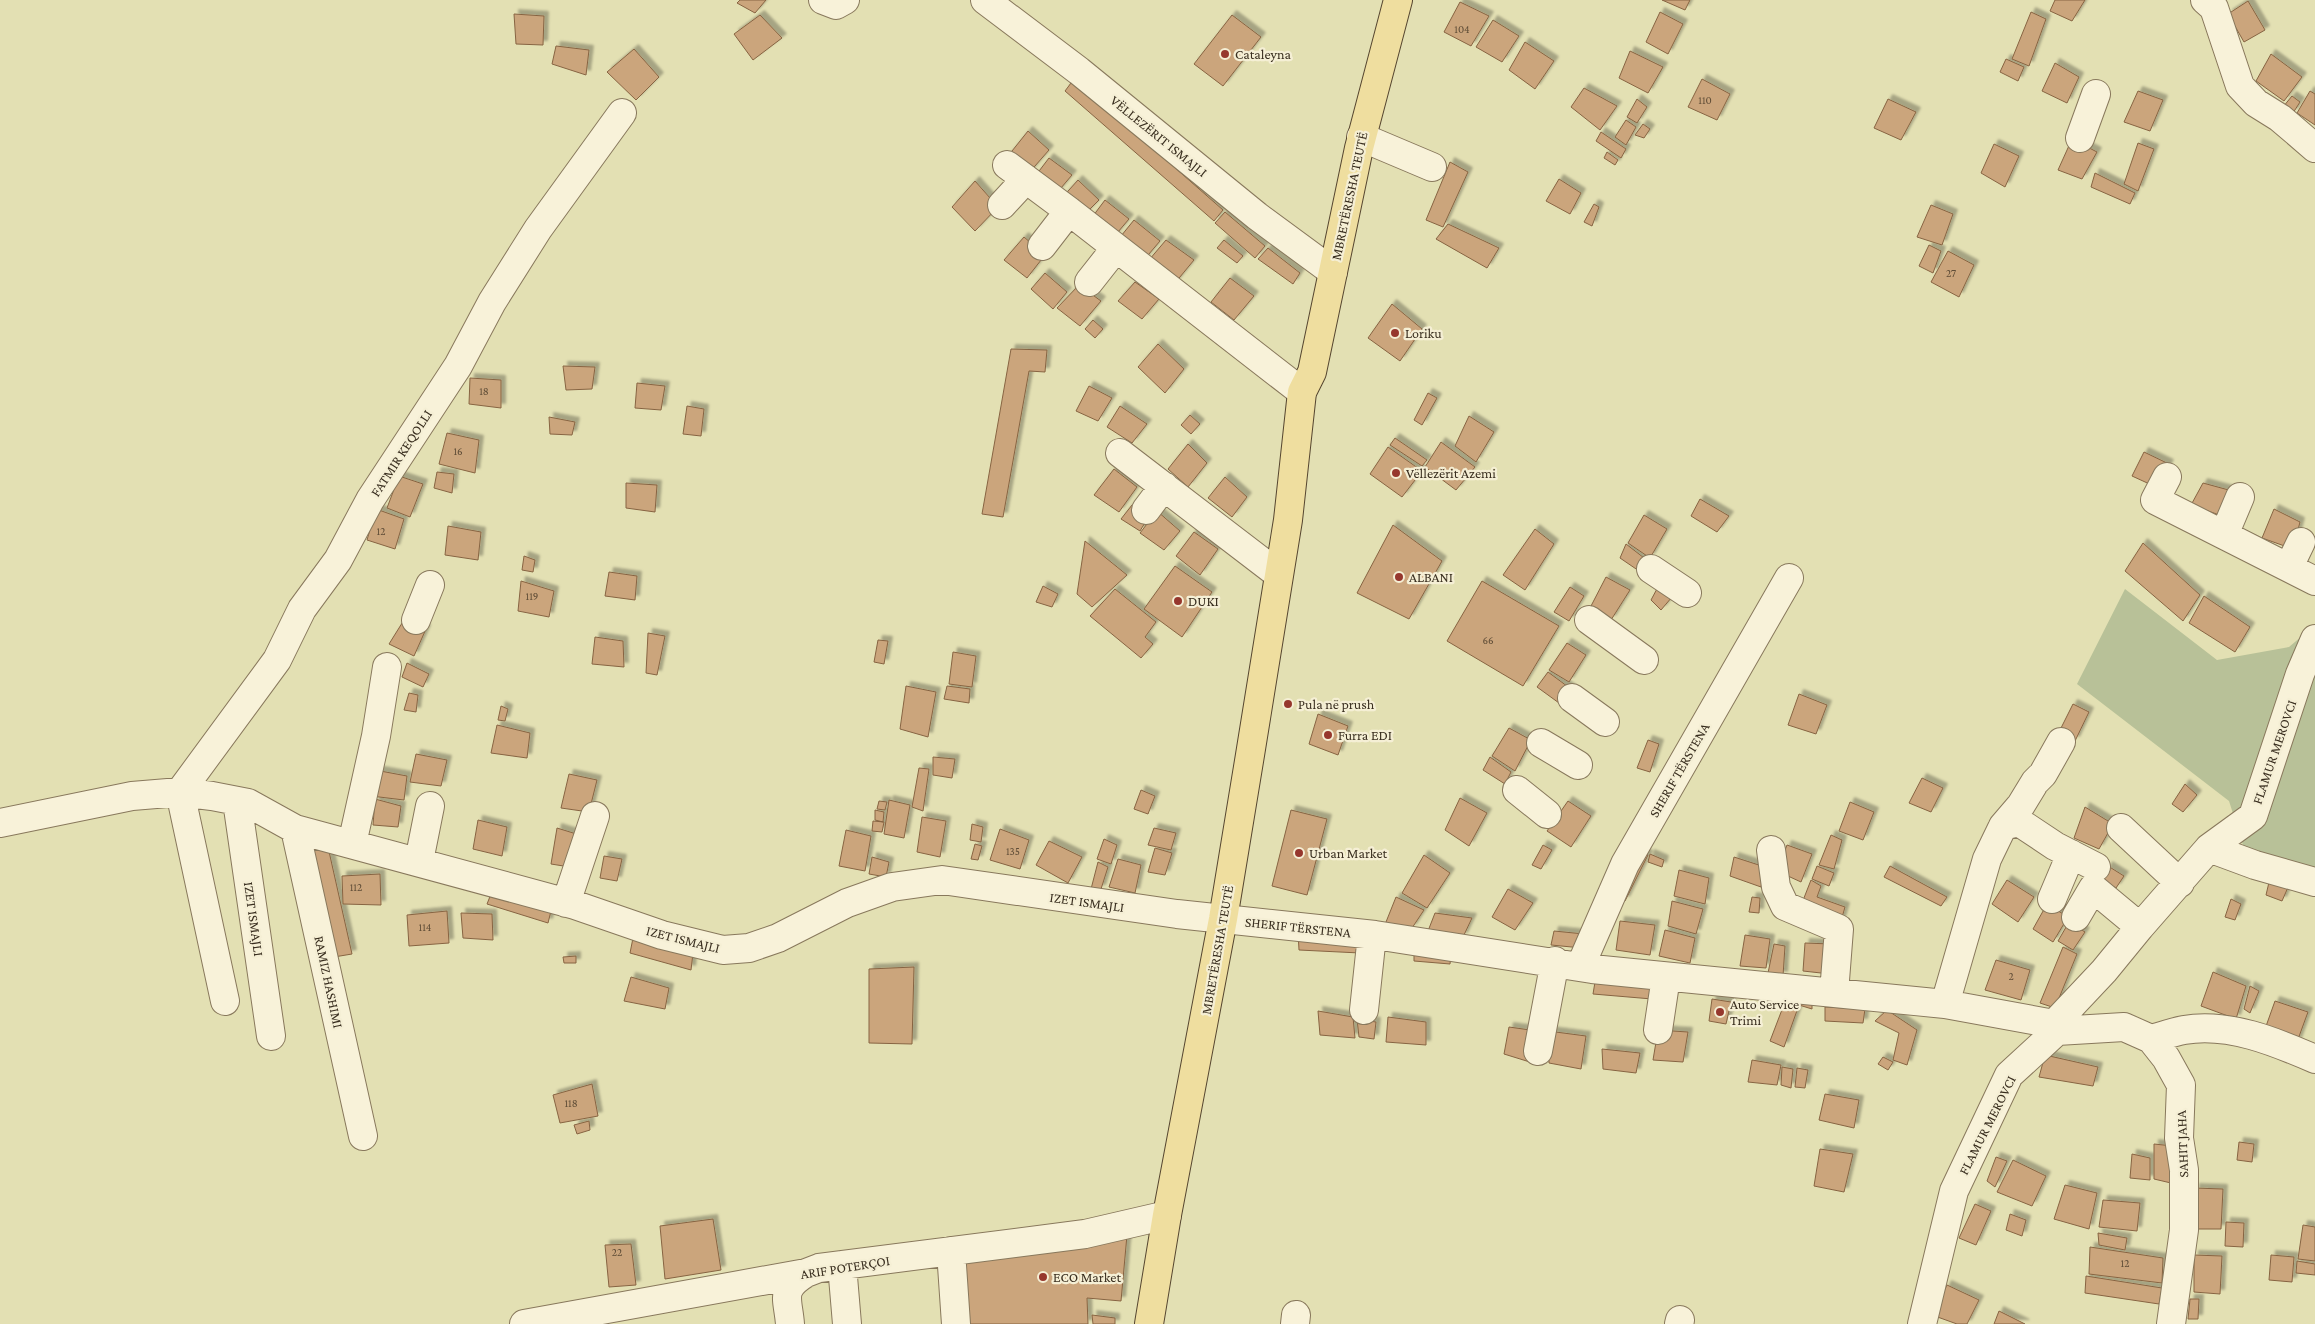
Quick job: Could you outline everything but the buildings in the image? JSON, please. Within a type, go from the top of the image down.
[{"type":"main road","name":"MBRETËRESHA TEUTË","points":[[1149,1324],[1167,1215],[1223,919],[1288,520],[1302,392],[1312,372],[1362,137],[1398,0]]},
{"type":"street","points":[[823,0],[836,6],[845,0]]},
{"type":"street","name":"VËLLEZËRIT ISMAJLI","points":[[985,0],[1079,71],[1257,216],[1333,272]]},
{"type":"street","points":[[2205,0],[2214,8],[2240,86],[2256,103],[2280,118],[2315,148]]},
{"type":"street","points":[[2080,138],[2096,94]]},
{"type":"street","name":"FATMIR KEQOLLI","points":[[180,792],[277,660],[302,609],[338,560],[370,500],[458,366],[492,302],[538,229],[622,113]]},
{"type":"street","points":[[1362,137],[1432,166]]},
{"type":"street","points":[[1002,205],[1016,172],[1302,392]]},
{"type":"street","points":[[1042,246],[1069,211]]},
{"type":"street","points":[[1089,282],[1116,249]]},
{"type":"street","points":[[1120,452],[1278,574]]},
{"type":"street","points":[[2167,477],[2155,500],[2315,581]]},
{"type":"street","points":[[1146,510],[1164,486]]},
{"type":"street","points":[[2224,535],[2240,497]]},
{"type":"street","points":[[2289,567],[2301,542]]},
{"type":"street","points":[[1650,569],[1687,593]]},
{"type":"street","name":"SHERIF TËRSTENA","points":[[1563,964],[1625,864],[1789,578]]},
{"type":"street","points":[[416,620],[430,585]]},
{"type":"street","points":[[1589,620],[1644,660]]},
{"type":"street","name":"FLAMUR MEROVCI","points":[[1922,1324],[1954,1191],[2009,1075],[2055,1028],[2209,848],[2253,816],[2300,674],[2315,639]]},
{"type":"street","points":[[352,844],[376,736],[387,667]]},
{"type":"street","points":[[1572,698],[1605,722]]},
{"type":"street","points":[[1945,1004],[1988,859],[2003,826],[2043,774],[2061,742]]},
{"type":"street","points":[[1542,743],[1578,766]]},
{"type":"street","points":[[1518,790],[1547,814]]},
{"type":"street","points":[[180,792],[225,1001]]},
{"type":"street","name":"IZET ISMAJLI","points":[[0,823],[132,796],[180,792],[238,801],[248,803],[295,828],[566,903],[662,935],[723,950],[749,948],[778,938],[847,903],[892,887],[942,880],[1106,905],[1223,919]]},
{"type":"street","name":"IZET ISMAJLI","points":[[238,801],[271,1036]]},
{"type":"street","points":[[419,862],[430,806]]},
{"type":"street","points":[[566,903],[594,816]]},
{"type":"street","points":[[2003,826],[2020,822],[2071,854],[2096,867]]},
{"type":"street","name":"RAMIZ HASHIMI","points":[[295,828],[363,1136]]},
{"type":"street","points":[[2121,828],[2180,883]]},
{"type":"street","points":[[2209,848],[2255,865],[2315,882]]},
{"type":"street","points":[[1771,850],[1776,886],[1785,906],[1839,928],[1834,993]]},
{"type":"street","points":[[2052,899],[2071,854]]},
{"type":"street","points":[[2076,917],[2093,888],[2140,927]]},
{"type":"street","name":"SHERIF TËRSTENA","points":[[1223,919],[1372,935],[1563,964],[1945,1004],[2055,1028]]},
{"type":"street","points":[[1364,1010],[1372,935]]},
{"type":"street","points":[[1538,1051],[1563,964]]},
{"type":"street","points":[[1658,1030],[1666,976]]},
{"type":"street","name":"SAHIT JAHA","points":[[2055,1028],[2124,1028],[2151,1039],[2166,1058],[2181,1085],[2179,1138],[2184,1170],[2184,1230],[2172,1324]]},
{"type":"street","points":[[2151,1039],[2185,1029],[2220,1028],[2253,1036],[2315,1059]]},
{"type":"street","name":"ARIF POTERÇOI","points":[[524,1324],[806,1273],[819,1268],[1085,1234],[1167,1215]]},
{"type":"street","points":[[952,1251],[956,1324]]},
{"type":"street","points":[[842,1265],[847,1324]]},
{"type":"street","points":[[790,1324],[785,1299],[789,1288],[796,1279],[806,1273]]},
{"type":"shaded area","points":[[0,0],[2315,0],[2315,1324],[0,1324]]},
{"type":"green space","points":[[2125,589],[2217,660],[2289,647],[2315,625],[2315,869],[2244,848],[2229,801],[2077,684]]},
{"type":"place","name":"Cataleyna","points":[[1225,54]]},
{"type":"place","name":"Loriku","points":[[1395,333]]},
{"type":"place","name":"Vëllezërit Azemi","points":[[1396,473]]},
{"type":"place","name":"ALBANI","points":[[1399,577]]},
{"type":"place","name":"DUKI","points":[[1178,601]]},
{"type":"place","name":"Pula në prush","points":[[1288,704]]},
{"type":"place","name":"Furra EDI","points":[[1328,735]]},
{"type":"place","name":"Urban Market","points":[[1299,853]]},
{"type":"place","name":"Auto Service Trimi","points":[[1720,1012]]},
{"type":"place","name":"ECO Market","points":[[1043,1277]]}]
